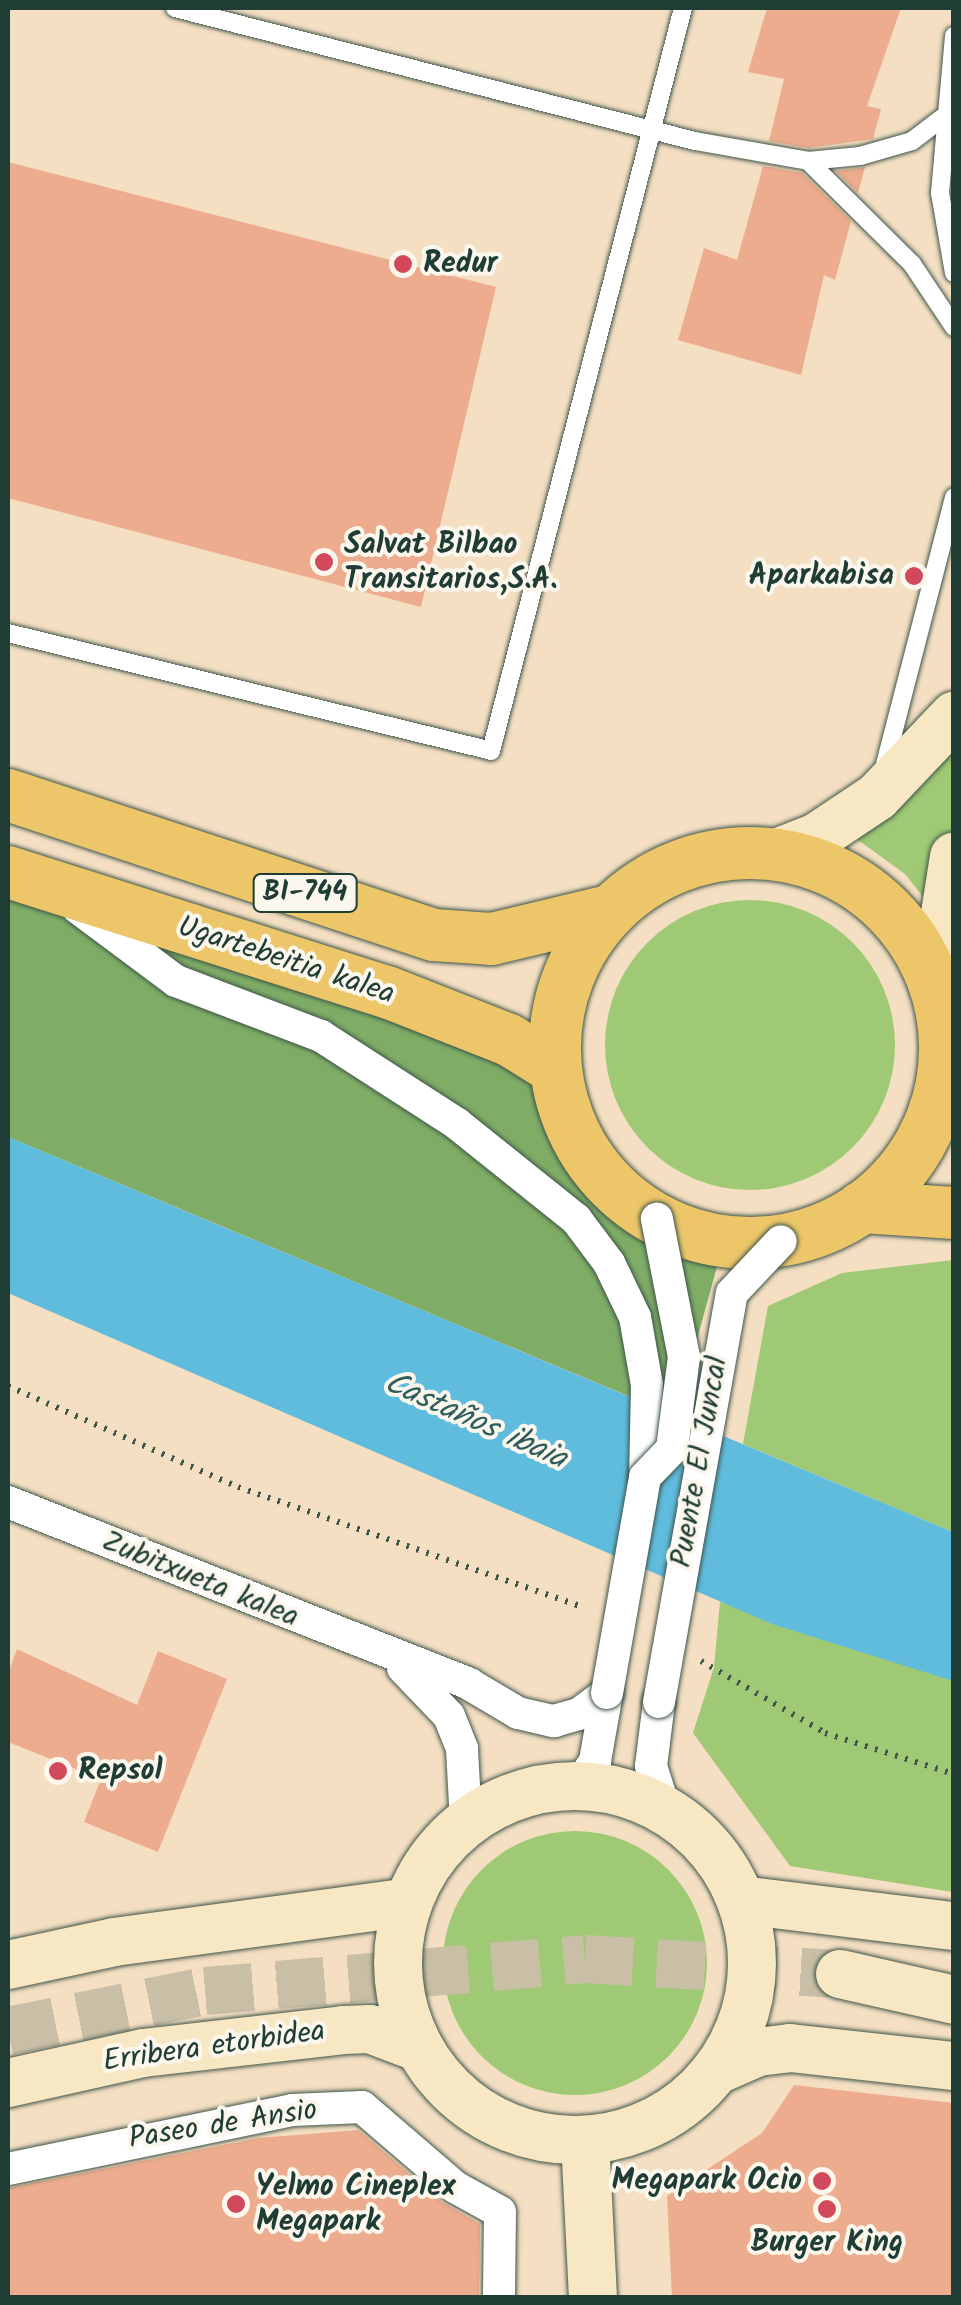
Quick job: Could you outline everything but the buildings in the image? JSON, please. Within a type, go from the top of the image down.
[{"type":"main road","name":"BI-744","points":[[8,795],[434,935],[492,939],[609,911]]},
{"type":"main road","name":"BI-744","points":[[730,852],[776,853],[817,864],[867,892],[915,944],[942,1009],[945,1048],[928,1124],[897,1176],[862,1207],[782,1241],[724,1242],[656,1219],[595,1166],[563,1104],[556,1069],[556,1026],[565,984],[609,911],[644,882],[686,862],[730,852]]},
{"type":"main road","name":"Ugartebeitia kalea","points":[[29,880],[388,992],[509,1040],[556,1069]]},
{"type":"main road","name":"BI-744","points":[[862,1207],[954,1213]]},
{"type":"street","points":[[776,853],[818,837],[878,797],[954,716]]},
{"type":"street","points":[[942,1009],[954,857]]},
{"type":"street","points":[[29,880],[176,981],[320,1036],[456,1122],[576,1219],[610,1262],[635,1317],[647,1385],[645,1477]]},
{"type":"street","name":"Puente El Juncal","points":[[579,1785],[596,1761],[645,1477],[672,1449],[684,1357],[656,1219]]},
{"type":"street","name":"Puente El Juncal","points":[[664,1810],[652,1766],[659,1702],[732,1294],[782,1241]]},
{"type":"street","name":"Zubitxueta kalea","points":[[8,1502],[392,1659],[469,1684],[536,1719],[579,1714],[608,1692]]},
{"type":"street","name":"Zubitxueta kalea","points":[[392,1659],[449,1716],[462,1750],[466,1823]]},
{"type":"street","points":[[716,2070],[738,2032],[750,1988],[751,1944],[741,1900],[710,1848],[664,1810],[637,1796],[579,1785],[519,1794],[466,1823],[442,1846],[408,1902],[400,1968],[403,2001],[420,2048],[462,2099],[489,2118],[552,2139],[585,2140],[658,2120],[716,2070],[758,2052],[790,2048],[954,2066]]},
{"type":"street","points":[[741,1900],[954,1926]]},
{"type":"street","points":[[8,1965],[114,1942],[408,1902]]},
{"type":"street","points":[[954,1982],[840,1974],[954,2000]]},
{"type":"street","name":"Erribera etorbidea","points":[[8,2083],[234,2040],[370,2029],[420,2048]]},
{"type":"street","name":"Paseo de Ansio","points":[[8,2169],[292,2110],[362,2107],[455,2187],[500,2212],[499,2298]]},
{"type":"street","points":[[585,2140],[593,2298]]},
{"type":"lane","points":[[176,8],[652,130],[808,161],[860,156],[912,140],[949,116]]},
{"type":"lane","points":[[8,633],[492,751],[683,8]]},
{"type":"lane","points":[[954,36],[940,193],[954,273]]},
{"type":"lane","points":[[808,161],[912,264],[954,327]]},
{"type":"lane","points":[[878,797],[954,497]]},
{"type":"path","points":[[8,1386],[238,1487],[590,1610]]},
{"type":"path","points":[[696,1659],[826,1733],[954,1774]]},
{"type":"green space","points":[[953,716],[953,857],[939,917],[905,874],[829,819]]},
{"type":"green space","points":[[8,887],[556,1069],[576,1136],[623,1196],[657,1219],[724,1241],[676,1416],[8,1137]]},
{"type":"green space","points":[[750,900],[805,911],[831,924],[853,942],[871,964],[884,990],[895,1045],[884,1100],[871,1126],[853,1148],[831,1166],[805,1179],[750,1190],[695,1179],[669,1166],[647,1148],[629,1126],[616,1100],[605,1045],[616,990],[629,964],[647,942],[669,924],[695,911]]},
{"type":"green space","points":[[953,1260],[953,1532],[743,1444],[768,1306],[842,1273]]},
{"type":"green space","points":[[720,1602],[953,1680],[953,1892],[790,1866],[693,1733],[714,1667]]},
{"type":"green space","points":[[575,1831],[625,1841],[668,1870],[697,1913],[707,1963],[697,2013],[668,2056],[625,2085],[575,2095],[525,2085],[482,2056],[453,2013],[443,1963],[453,1913],[482,1870],[525,1841]]},
{"type":"water","name":"Castaños ibaia","points":[[8,1137],[953,1532],[953,1681],[772,1624],[8,1293]]},
{"type":"tunnel","points":[[8,2031],[205,1991],[585,1959],[840,1974]]},
{"type":"place","name":"Redur","points":[[403,264]]},
{"type":"place","name":"Salvat Bilbao Transitarios,S.A.","points":[[324,562]]},
{"type":"place","name":"Aparkabisa","points":[[914,576]]},
{"type":"place","name":"Repsol","points":[[58,1771]]},
{"type":"place","name":"Megapark Ocio","points":[[822,2181]]},
{"type":"place","name":"Yelmo Cineplex Megapark","points":[[236,2204]]},
{"type":"place","name":"Burger King","points":[[827,2209]]}]
